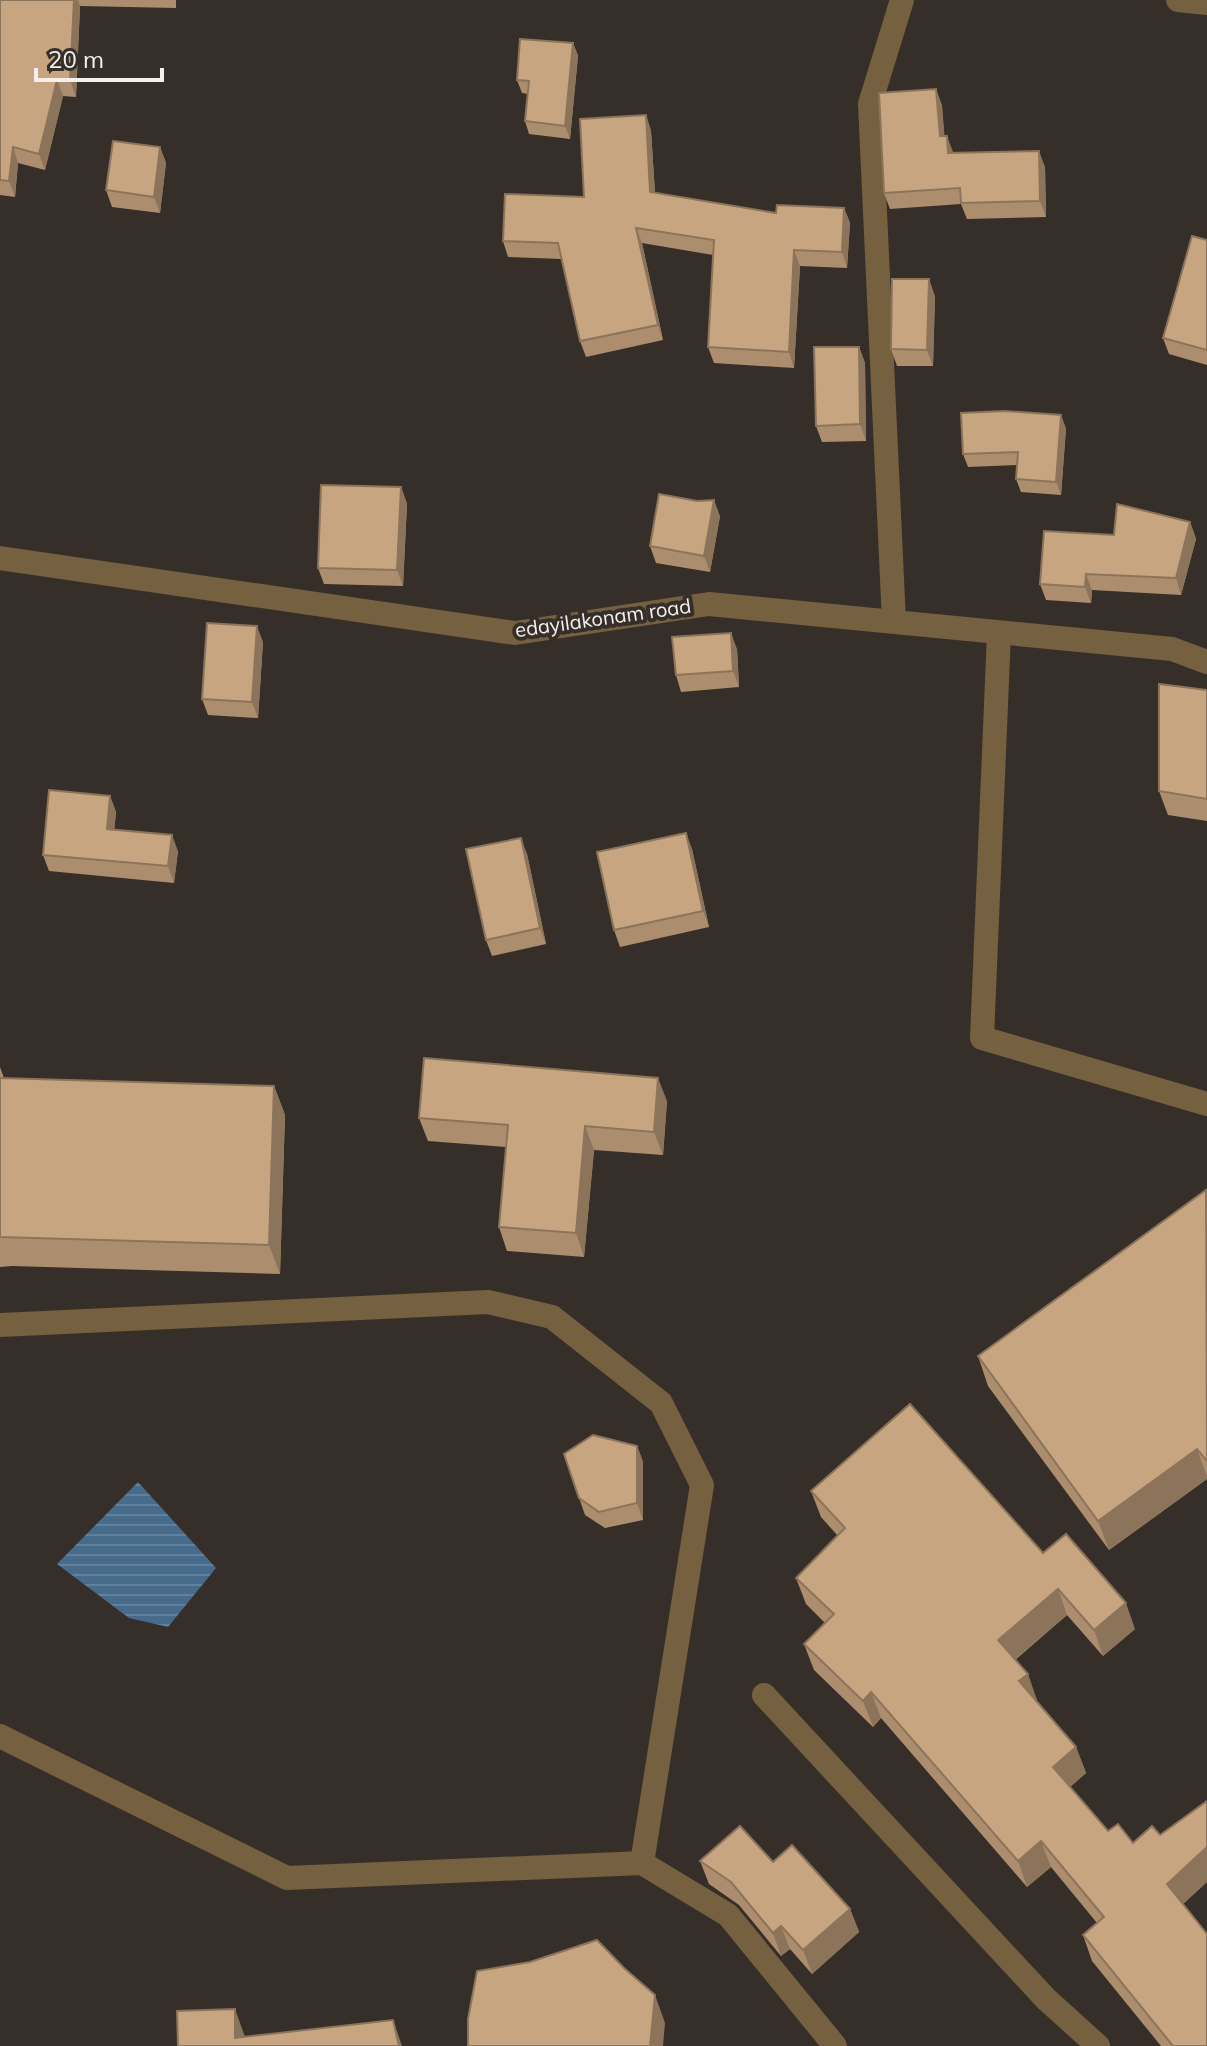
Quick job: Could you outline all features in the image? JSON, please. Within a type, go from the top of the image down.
[{"type":"street","points":[[894,622],[870,104],[902,0]]},
{"type":"street","points":[[1178,0],[1207,3]]},
{"type":"street","name":"edayilakonam road","points":[[0,558],[515,633],[709,604],[1172,649],[1207,662]]},
{"type":"street","points":[[999,633],[982,1038],[1207,1104]]},
{"type":"street","points":[[0,1325],[488,1302],[552,1317],[661,1403],[702,1485],[642,1863]]},
{"type":"street","points":[[764,1695],[1046,1999],[1098,2046]]},
{"type":"street","points":[[0,1736],[287,1878],[642,1863],[728,1915],[835,2046]]},
{"type":"water","points":[[138,1482],[216,1568],[168,1627],[129,1618],[57,1564]]},
{"type":"building","points":[[0,0],[74,0],[70,80],[57,80],[39,154],[13,147],[9,181],[0,180]]},
{"type":"building","points":[[520,39],[573,43],[565,126],[525,121],[529,81],[517,80]]},
{"type":"building","points":[[936,89],[940,136],[947,136],[948,153],[1039,151],[1040,201],[961,203],[960,188],[884,193],[879,93]]},
{"type":"building","points":[[646,115],[650,192],[776,213],[777,205],[844,208],[842,252],[794,250],[789,352],[708,347],[714,240],[636,228],[658,325],[580,341],[558,243],[503,241],[505,194],[584,197],[580,119]]},
{"type":"building","points":[[113,141],[160,147],[154,197],[106,190]]},
{"type":"building","points":[[1192,236],[1207,240],[1207,350],[1163,338]]},
{"type":"building","points":[[892,279],[929,279],[927,350],[891,349]]},
{"type":"building","points":[[814,347],[859,347],[860,424],[816,426]]},
{"type":"building","points":[[1004,411],[1061,415],[1056,482],[1016,479],[1018,452],[963,454],[961,413]]},
{"type":"building","points":[[321,485],[401,487],[397,570],[318,568]]},
{"type":"building","points":[[659,494],[697,501],[714,500],[704,556],[650,546]]},
{"type":"building","points":[[1117,504],[1190,522],[1176,578],[1086,574],[1085,587],[1040,584],[1044,531],[1114,535]]},
{"type":"building","points":[[207,623],[257,626],[252,702],[202,699]]},
{"type":"building","points":[[731,633],[733,671],[676,675],[672,637]]},
{"type":"building","points":[[1159,684],[1207,690],[1207,799],[1159,791]]},
{"type":"building","points":[[49,790],[110,796],[107,829],[172,835],[168,866],[43,855]]},
{"type":"building","points":[[686,833],[703,911],[614,930],[597,852]]},
{"type":"building","points":[[521,838],[540,928],[486,940],[466,849]]},
{"type":"building","points":[[424,1058],[658,1078],[654,1132],[585,1126],[576,1233],[499,1227],[508,1125],[419,1118]]},
{"type":"building","points":[[0,1078],[274,1086],[269,1245],[0,1237]]},
{"type":"building","points":[[1206,1190],[1207,1461],[1197,1449],[1098,1521],[978,1356]]},
{"type":"building","points":[[910,1404],[1043,1553],[1066,1534],[1126,1603],[1094,1630],[1058,1589],[998,1640],[1028,1674],[1019,1681],[1076,1747],[1053,1767],[1108,1831],[1118,1824],[1133,1843],[1152,1826],[1160,1835],[1207,1801],[1207,1847],[1167,1884],[1207,1934],[1207,2046],[1173,2046],[1083,1935],[1104,1917],[1041,1841],[1018,1861],[871,1692],[863,1701],[804,1644],[834,1614],[796,1578],[845,1528],[811,1491]]},
{"type":"building","points":[[593,1435],[637,1446],[637,1503],[599,1512],[579,1498],[564,1454]]},
{"type":"building","points":[[740,1826],[773,1862],[792,1845],[850,1909],[803,1950],[781,1926],[773,1933],[731,1882],[700,1861]]},
{"type":"building","points":[[597,1940],[655,1995],[650,2046],[468,2046],[468,2019],[477,1971],[530,1962]]},
{"type":"building","points":[[235,2009],[235,2038],[393,2020],[399,2046],[178,2046],[177,2011]]}]
